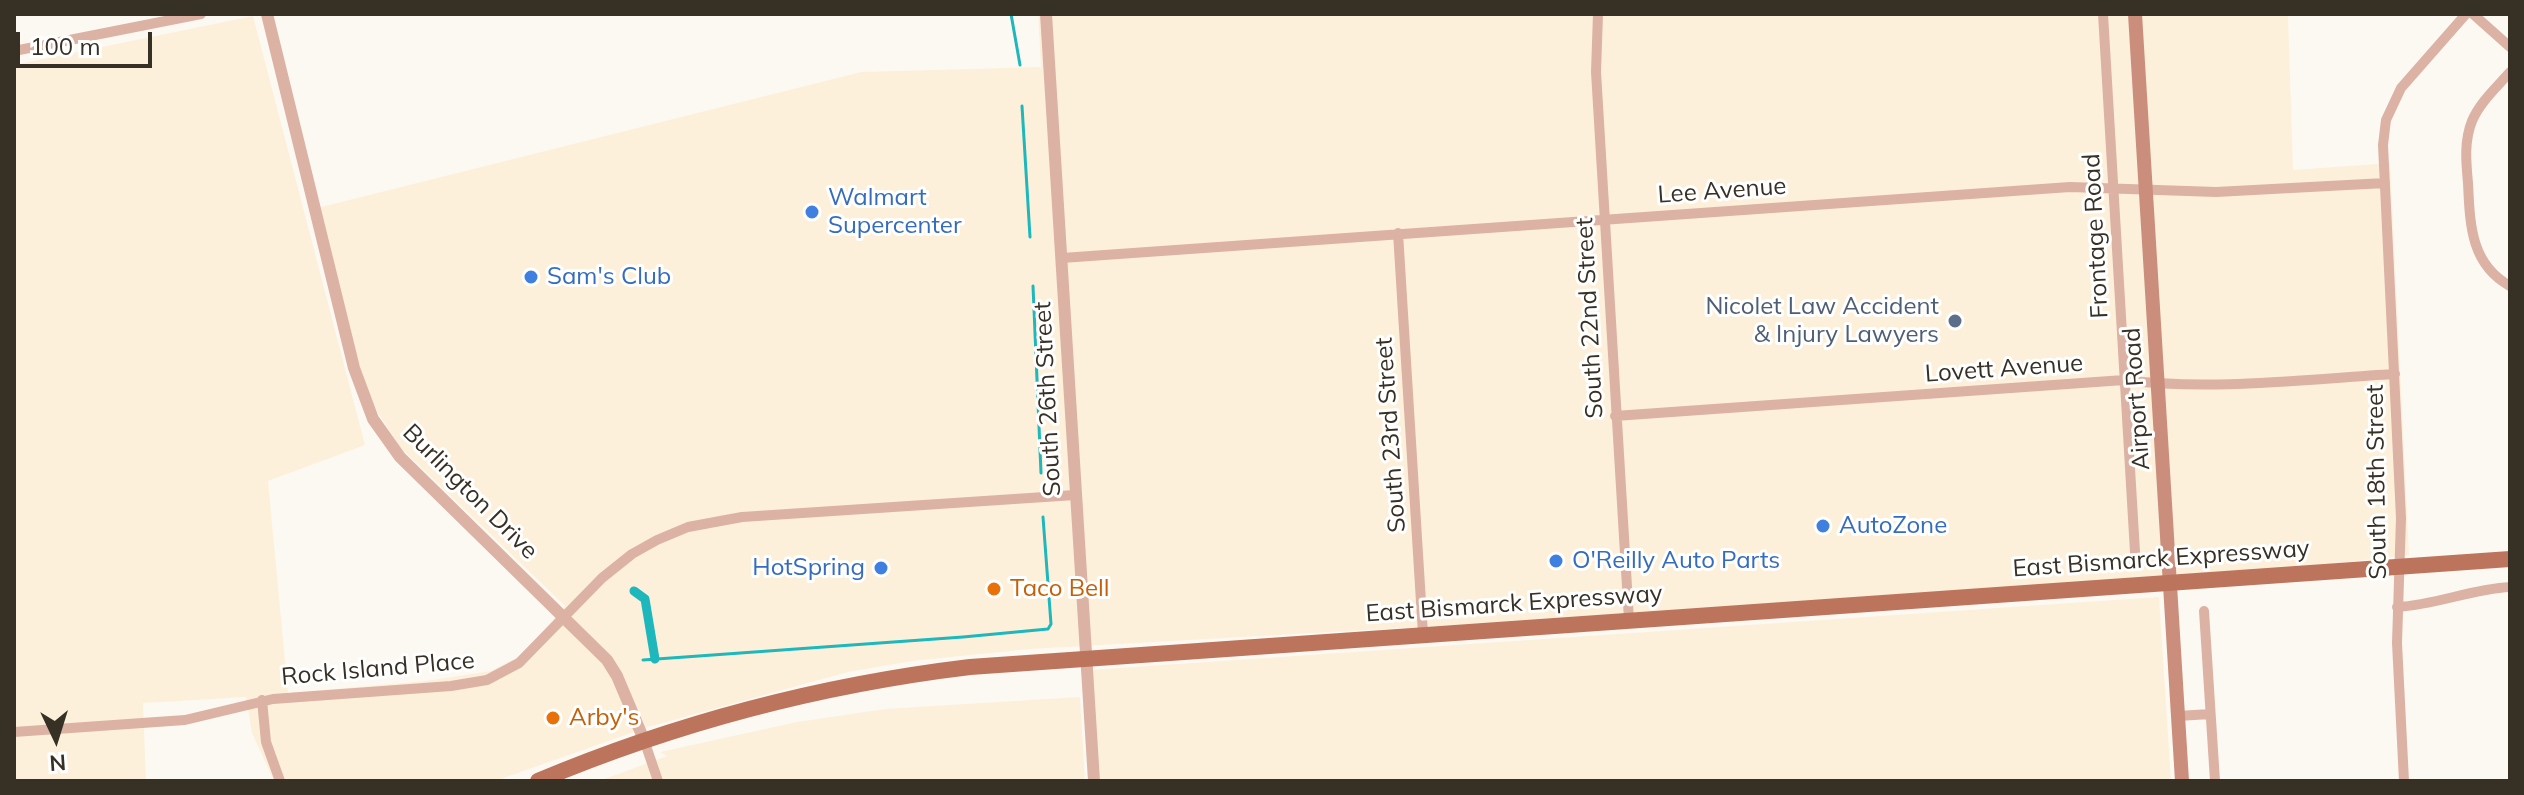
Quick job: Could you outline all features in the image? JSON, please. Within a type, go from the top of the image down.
[{"type":"main road","name":"Airport Road","points":[[2135,14],[2182,781]]},
{"type":"main road","name":"East Bismarck Expressway","points":[[538,781],[644,740],[752,707],[866,682],[954,669],[1085,657],[2510,559]]},
{"type":"street","points":[[14,51],[201,14]]},
{"type":"street","name":"Burlington Drive","points":[[267,14],[354,368],[368,410],[400,457],[565,617],[612,668],[644,740],[658,781]]},
{"type":"street","name":"South 26th Street","points":[[1046,14],[1094,781]]},
{"type":"street","name":"South 22nd Street","points":[[1598,14],[1596,72],[1629,620]]},
{"type":"street","name":"Frontage Road","points":[[2103,14],[2135,552]]},
{"type":"street","name":"South 18th Street","points":[[2404,781],[2397,607],[2401,518],[2383,145],[2386,120],[2396,98],[2416,70],[2466,14]]},
{"type":"street","points":[[2473,14],[2510,47]]},
{"type":"street","points":[[2510,72],[2478,110],[2468,133],[2466,151],[2472,237],[2484,263],[2496,277],[2510,286]]},
{"type":"street","name":"Lee Avenue","points":[[1062,258],[2070,187],[2216,192],[2385,183]]},
{"type":"street","name":"South 23rd Street","points":[[1398,233],[1423,634]]},
{"type":"street","name":"Lovett Avenue","points":[[1615,416],[2124,380],[2158,385],[2395,374]]},
{"type":"street","name":"Rock Island Place","points":[[14,732],[185,720],[262,700],[481,682],[515,667],[602,578],[632,554],[668,535],[708,522],[742,517],[1075,495]]},
{"type":"street","points":[[2397,607],[2435,603],[2479,590],[2510,587]]},
{"type":"street","points":[[2204,611],[2215,781]]},
{"type":"street","points":[[262,700],[266,742],[280,781]]},
{"type":"street","points":[[2178,716],[2210,714]]},
{"type":"shaded area","points":[[1038,14],[2288,14],[2293,170],[2390,163],[2409,555],[2294,568],[1526,621],[1030,649],[912,661],[848,672],[648,727],[495,781],[274,781],[252,733],[246,697],[143,703],[146,781],[14,781],[14,65],[253,16],[365,445],[268,481],[288,693],[426,681],[491,671],[522,655],[565,606],[400,447],[378,413],[362,383],[321,207],[861,72],[1041,67]]},
{"type":"shaded area","points":[[2159,597],[2171,781],[1097,781],[1090,670]]},
{"type":"shaded area","points":[[1080,697],[1085,781],[599,781],[667,756],[660,752],[797,722],[885,709]]},
{"type":"waterway","points":[[1011,14],[1020,65]]},
{"type":"waterway","points":[[1022,106],[1030,237]]},
{"type":"waterway","points":[[1033,286],[1041,473]]},
{"type":"waterway","points":[[643,660],[1048,629],[1051,624],[1043,517]]},
{"type":"waterway","points":[[634,591],[645,599],[655,659]]},
{"type":"place","name":"Walmart Supercenter","points":[[812,212]]},
{"type":"place","name":"Sam's Club","points":[[531,277]]},
{"type":"place","name":"Nicolet Law Accident & Injury Lawyers","points":[[1955,321]]},
{"type":"place","name":"AutoZone","points":[[1823,526]]},
{"type":"place","name":"O'Reilly Auto Parts","points":[[1556,561]]},
{"type":"place","name":"HotSpring","points":[[881,568]]},
{"type":"place","name":"Taco Bell","points":[[994,589]]},
{"type":"place","name":"Arby's","points":[[553,718]]}]
